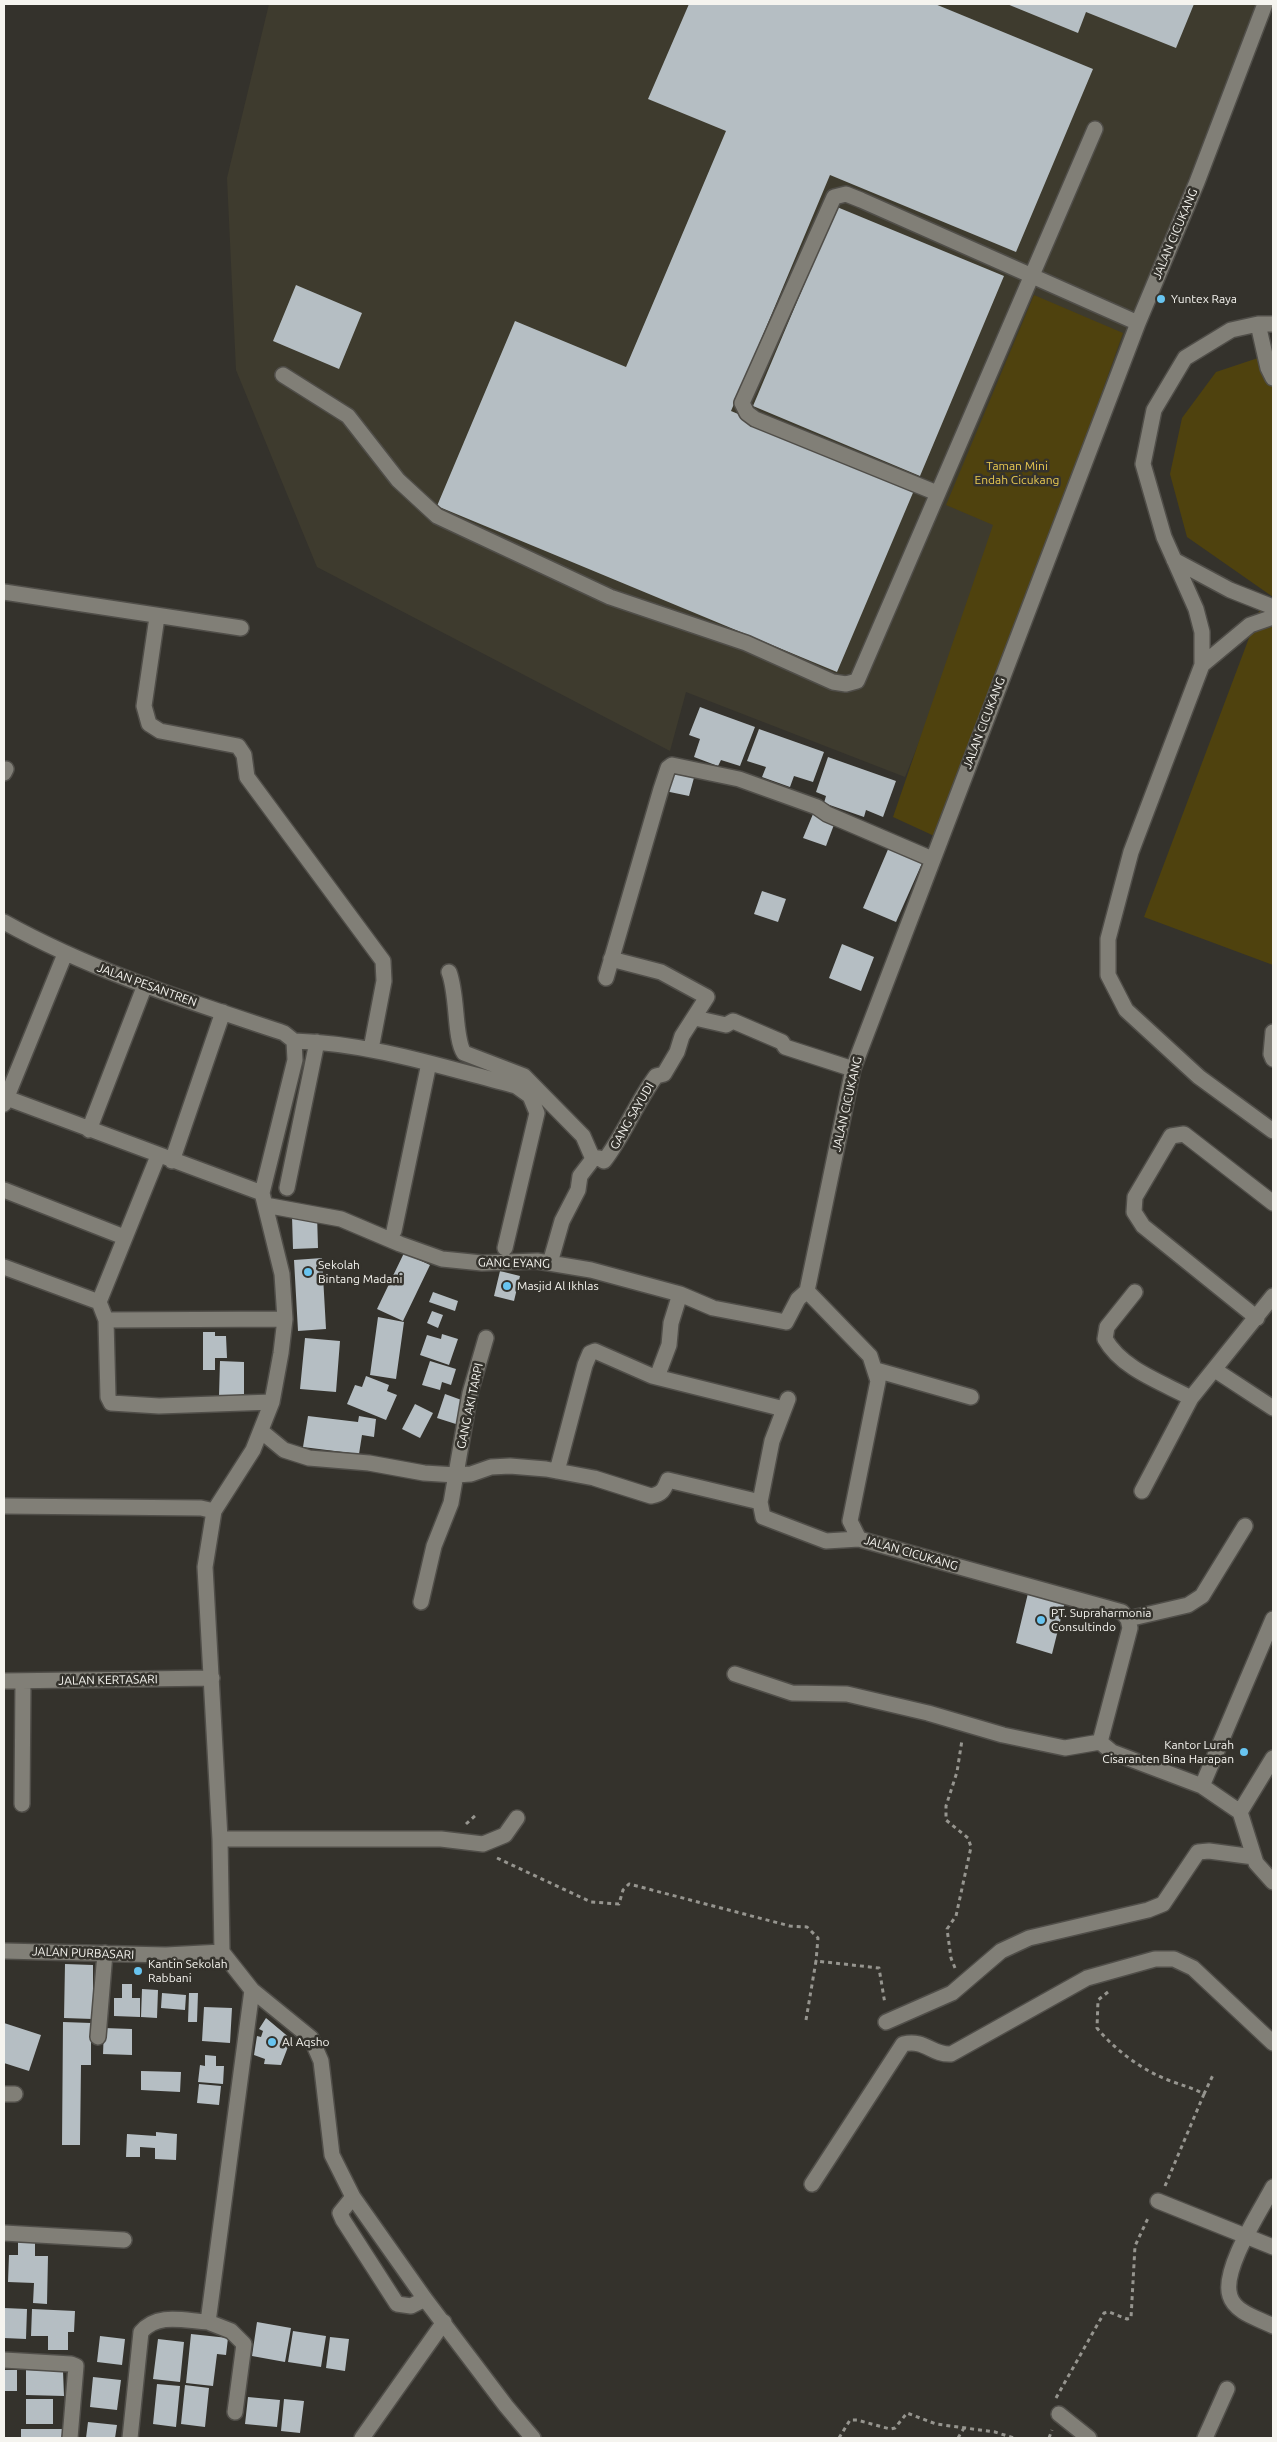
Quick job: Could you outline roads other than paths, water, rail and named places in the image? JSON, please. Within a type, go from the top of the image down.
[{"type":"street","name":"JALAN CICUKANG","points":[[807,1291],[852,1069],[1138,323],[1197,182],[1265,4]]},
{"type":"street","points":[[283,375],[348,416],[398,480],[437,516],[610,597],[746,643],[833,682],[846,684],[857,681],[1095,129]]},
{"type":"street","points":[[937,493],[755,419],[747,412],[742,403],[834,197],[846,194],[1138,323]]},
{"type":"street","points":[[1258,324],[1268,368],[1273,378]]},
{"type":"street","points":[[1273,324],[1258,324],[1231,330],[1185,358],[1154,410],[1143,464],[1164,537],[1196,609],[1202,632],[1202,665],[1131,852],[1108,939],[1108,975],[1126,1010],[1199,1077],[1273,1131]]},
{"type":"street","points":[[1174,560],[1230,590],[1273,608]]},
{"type":"street","points":[[4,592],[157,617],[241,628]]},
{"type":"street","points":[[157,617],[144,706],[149,724],[160,731],[238,746],[244,755],[247,777],[382,961],[384,982],[371,1049]]},
{"type":"street","points":[[1202,665],[1250,625],[1273,617]]},
{"type":"street","points":[[606,978],[661,789],[668,768],[672,765],[739,779],[817,807],[828,814],[932,860]]},
{"type":"street","name":"JALAN PESANTREN","points":[[4,922],[65,954],[145,985],[284,1033],[294,1041]]},
{"type":"street","points":[[5,1100],[65,954]]},
{"type":"street","name":"GANG SAYUDI","points":[[593,1159],[599,1158],[604,1162],[614,1148],[639,1100],[656,1076],[664,1074],[677,1052],[682,1036],[707,997],[661,972],[611,959]]},
{"type":"street","points":[[450,972],[455,988],[458,1045],[464,1053],[524,1076],[583,1136],[593,1159],[580,1176],[578,1190],[562,1221],[550,1263]]},
{"type":"street","points":[[89,1130],[145,985]]},
{"type":"street","points":[[223,1012],[165,1158],[124,1237],[99,1302],[106,1320],[108,1397],[111,1403],[159,1406],[272,1402]]},
{"type":"street","points":[[695,1018],[726,1025],[733,1021],[782,1042],[785,1047],[852,1069]]},
{"type":"street","points":[[1273,1032],[1271,1054],[1273,1059]]},
{"type":"street","points":[[505,1248],[537,1113],[530,1096],[516,1086],[371,1049],[294,1041],[295,1060],[264,1200],[282,1274],[285,1319],[281,1352],[272,1402],[253,1450],[214,1511],[205,1567],[220,1839],[222,1952],[252,1990],[312,2038],[321,2061],[332,2155],[353,2197],[425,2299],[506,2406],[534,2438]]},
{"type":"street","points":[[287,1188],[317,1042]]},
{"type":"street","points":[[394,1231],[429,1063]]},
{"type":"street","name":"GANG EYANG","points":[[5,1100],[165,1158],[264,1200],[341,1218],[400,1244],[442,1259],[482,1263],[550,1263],[591,1270],[680,1294],[713,1308],[786,1322],[798,1299],[807,1291]]},
{"type":"street","points":[[1257,1318],[1143,1226],[1134,1212],[1136,1197],[1171,1136],[1184,1134],[1273,1203]]},
{"type":"street","points":[[4,1190],[124,1237]]},
{"type":"street","points":[[4,1267],[99,1302]]},
{"type":"street","points":[[807,1291],[870,1356],[876,1370],[971,1397]]},
{"type":"street","points":[[1135,1292],[1107,1327],[1104,1339],[1111,1350],[1125,1362],[1191,1398]]},
{"type":"street","points":[[657,1377],[669,1345],[671,1323],[680,1294]]},
{"type":"street","points":[[1142,1491],[1191,1398],[1273,1296]]},
{"type":"street","points":[[106,1320],[285,1319]]},
{"type":"street","name":"GANG AKI TARPI","points":[[421,1602],[434,1546],[450,1503],[470,1393],[486,1338]]},
{"type":"street","points":[[557,1471],[585,1365],[590,1353],[595,1351],[657,1377],[786,1404],[770,1449],[760,1502],[763,1517],[783,1527],[826,1541],[859,1539]]},
{"type":"street","name":"JALAN CICUKANG","points":[[876,1370],[878,1381],[850,1521],[859,1539],[1122,1612],[1128,1619]]},
{"type":"street","points":[[1215,1370],[1273,1408]]},
{"type":"street","points":[[261,1430],[284,1450],[309,1458],[369,1464],[424,1473],[456,1475],[472,1474],[491,1467],[510,1466],[557,1471],[594,1478],[651,1496],[659,1495],[664,1491],[668,1480],[760,1502]]},
{"type":"street","points":[[4,1506],[200,1508],[214,1511]]},
{"type":"street","points":[[1100,1742],[1130,1628],[1128,1619],[1188,1605],[1202,1596],[1245,1526]]},
{"type":"street","points":[[1202,1786],[1273,1619]]},
{"type":"street","points":[[736,1674],[792,1693],[847,1694],[1003,1735],[1065,1748],[1100,1742],[1112,1752],[1202,1786],[1240,1812],[1256,1863],[1273,1882]]},
{"type":"street","name":"JALAN KERTASARI","points":[[4,1681],[212,1678]]},
{"type":"street","points":[[22,1804],[23,1681]]},
{"type":"street","points":[[1240,1812],[1273,1758]]},
{"type":"street","points":[[220,1839],[441,1839],[484,1844],[505,1835],[518,1818]]},
{"type":"street","points":[[886,2022],[952,1993],[1000,1951],[1029,1938],[1148,1910],[1163,1904],[1198,1852],[1209,1851],[1254,1856]]},
{"type":"street","name":"JALAN PURBASARI","points":[[4,1951],[166,1955],[222,1952]]},
{"type":"street","points":[[98,2037],[105,1953]]},
{"type":"street","points":[[812,2184],[903,2044],[915,2041],[944,2054],[951,2054],[1087,1978],[1155,1959],[1174,1959],[1194,1968],[1273,2043]]},
{"type":"street","points":[[208,2322],[252,1990]]},
{"type":"street","points":[[1273,2187],[1244,2237],[1230,2282],[1230,2297],[1240,2310],[1273,2326]]},
{"type":"street","points":[[353,2197],[340,2214],[397,2304],[411,2306],[425,2299]]},
{"type":"street","points":[[1158,2201],[1273,2247]]},
{"type":"street","points":[[4,2233],[124,2240]]},
{"type":"street","points":[[130,2438],[142,2332],[149,2323],[159,2319],[208,2322],[232,2331],[244,2344],[234,2412]]},
{"type":"street","points":[[362,2438],[444,2322]]},
{"type":"street","points":[[4,2360],[71,2364],[76,2366],[70,2438]]},
{"type":"street","points":[[1205,2438],[1227,2389]]},
{"type":"street","points":[[1057,2410],[1089,2438]]},
{"type":"place","name":"Yuntex Raya","points":[[1161,299]]},
{"type":"place","name":"Sekolah Bintang Madani","points":[[308,1272]]},
{"type":"place","name":"Masjid Al Ikhlas","points":[[507,1286]]},
{"type":"place","name":"PT. Supraharmonia Consultindo","points":[[1041,1620]]},
{"type":"place","name":"Kantor Lurah Cisaranten Bina Harapan","points":[[1244,1752]]},
{"type":"place","name":"Kantin Sekolah Rabbani","points":[[138,1971]]},
{"type":"place","name":"Al Aqsho","points":[[272,2042]]},
{"type":"park label","name":"Taman Mini Endah Cicukang","points":[[1017,473]]}]
